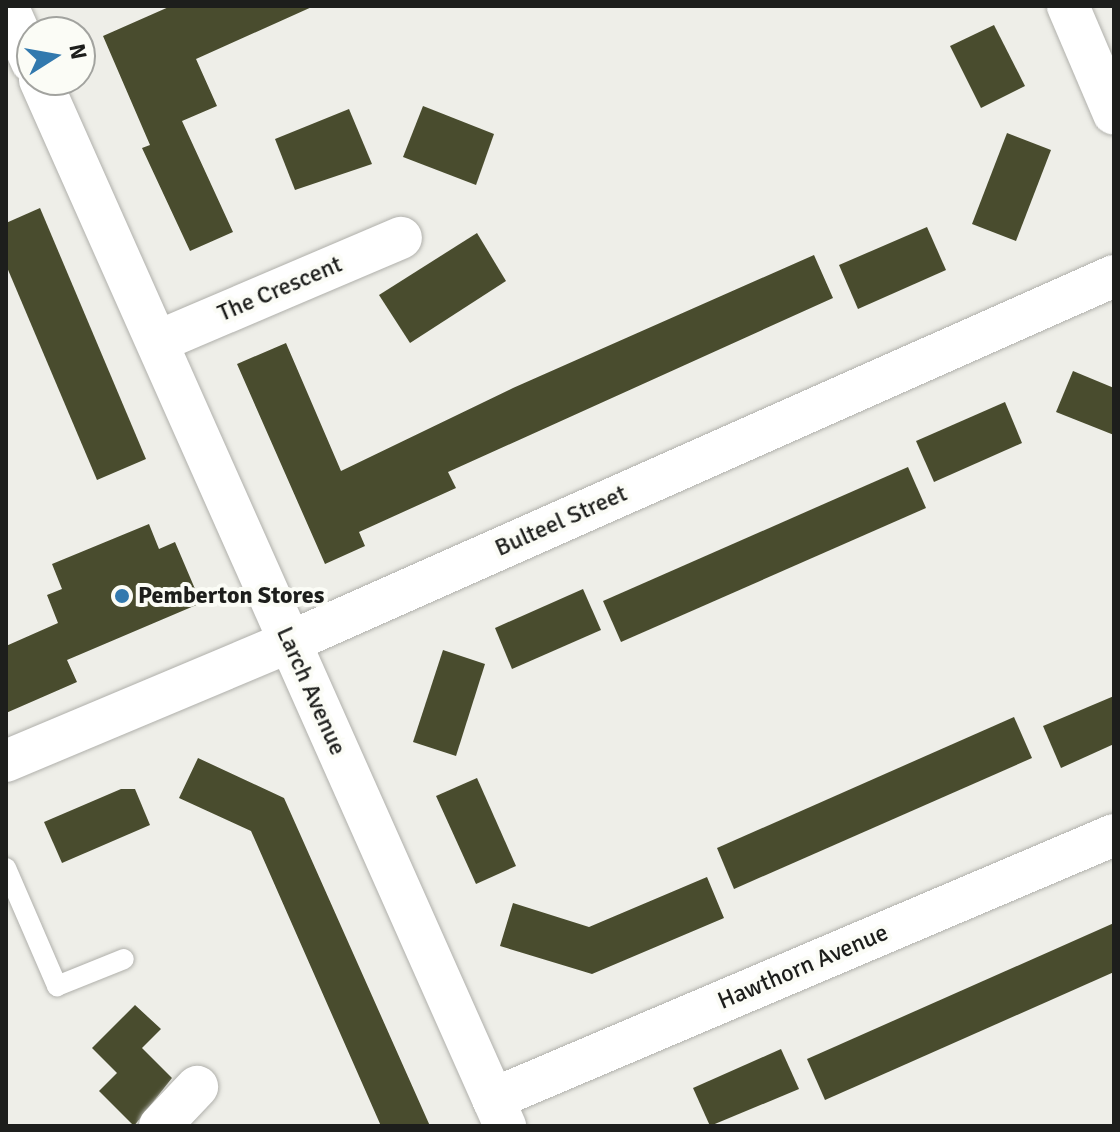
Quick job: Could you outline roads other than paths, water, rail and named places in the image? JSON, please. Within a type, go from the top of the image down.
[{"type":"street","points":[[1068,6],[1114,114]]},
{"type":"street","name":"Larch Avenue","points":[[47,96],[159,341],[499,1113]]},
{"type":"street","name":"The Crescent","points":[[159,341],[401,238]]},
{"type":"street","name":"Bulteel Street","points":[[6,761],[289,642],[1114,276]]},
{"type":"street","name":"Hawthorn Avenue","points":[[499,1113],[1114,835]]},
{"type":"street","points":[[160,1126],[197,1087]]},
{"type":"lane","points":[[6,868],[57,986],[124,959]]},
{"type":"place","name":"Pemberton Stores","points":[[122,596]]}]
